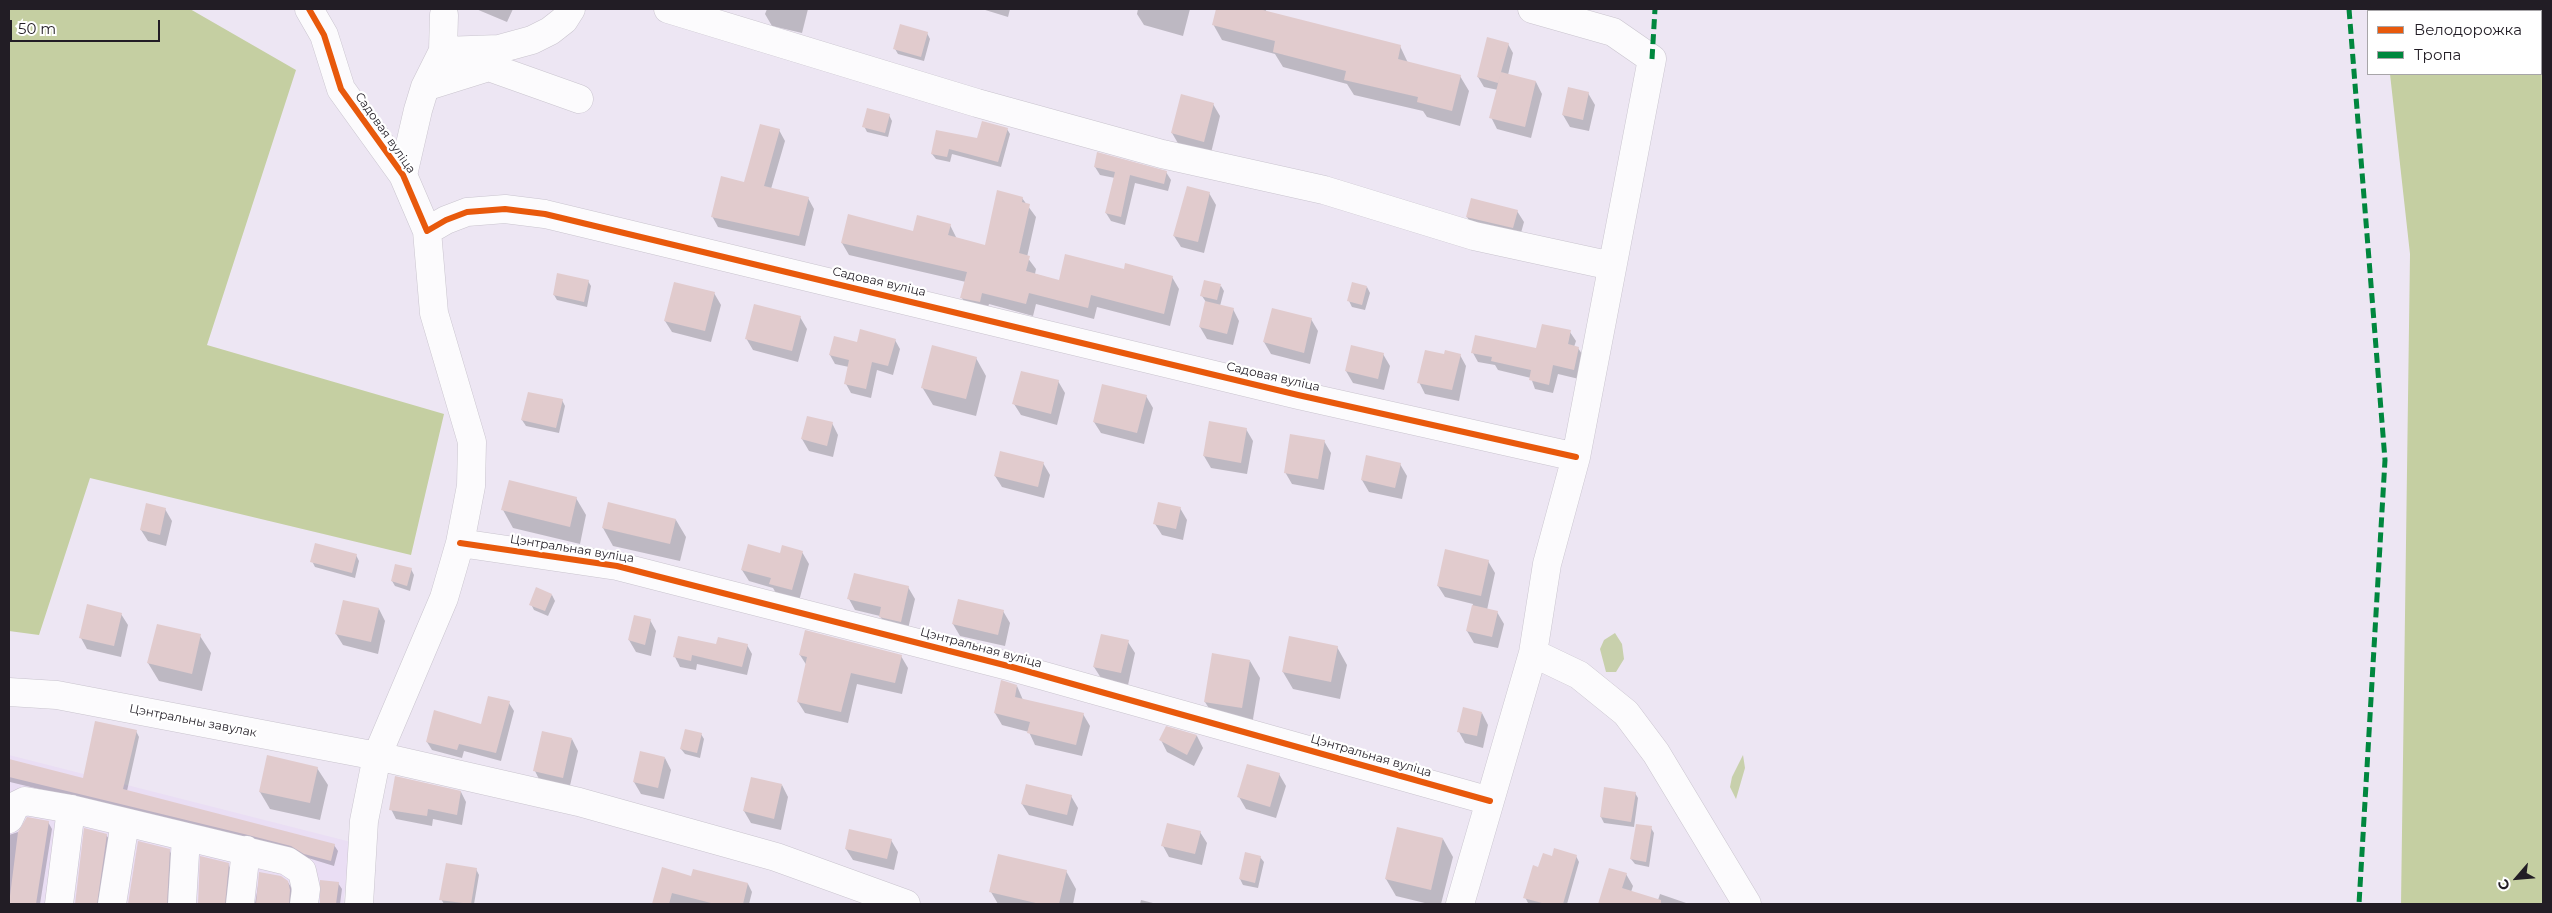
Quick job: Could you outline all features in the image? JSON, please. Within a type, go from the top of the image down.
[{"type":"street","name":"Садовая вуліца","points":[[309,9],[324,35],[341,89],[402,175],[427,231],[446,220],[466,212],[505,210],[545,214],[1298,395],[1576,457]]},
{"type":"street","points":[[443,51],[499,49],[532,40],[550,31],[564,20],[571,9]]},
{"type":"street","points":[[668,9],[977,103],[1153,152],[1324,190],[1474,236],[1612,266]]},
{"type":"street","points":[[1460,904],[1533,653],[1547,564],[1576,457],[1652,59],[1613,32],[1532,9]]},
{"type":"street","points":[[402,175],[426,87],[443,51],[444,14]]},
{"type":"street","points":[[426,87],[489,68],[579,99]]},
{"type":"street","points":[[359,904],[364,821],[377,756],[444,598],[460,543],[471,486],[472,442],[434,313],[427,231]]},
{"type":"street","name":"Цэнтральная вуліца","points":[[460,543],[616,566],[1012,667],[1490,801]]},
{"type":"street","points":[[1533,653],[1578,675],[1626,713],[1656,753],[1747,904]]},
{"type":"street","name":"Цэнтральны завулак","points":[[9,692],[57,695],[377,756],[579,802],[776,856],[906,904]]},
{"type":"street","points":[[9,819],[15,806],[25,801],[71,809],[287,861],[302,871],[306,889],[304,904]]},
{"type":"street","points":[[59,904],[71,809]]},
{"type":"street","points":[[112,904],[125,822]]},
{"type":"street","points":[[182,904],[186,837]]},
{"type":"street","points":[[240,904],[246,850]]},
{"type":"shaded area","points":[[9,755],[351,842],[343,904],[9,904]]},
{"type":"green space","points":[[9,9],[190,9],[296,70],[207,345],[444,414],[411,555],[90,478],[39,635],[9,631]]},
{"type":"green space","points":[[2543,9],[2543,904],[2401,904],[2410,254],[2390,75],[2542,75],[2542,10],[2384,10]]},
{"type":"green space","points":[[1615,633],[1622,644],[1624,659],[1616,672],[1606,672],[1600,649],[1604,640]]},
{"type":"green space","points":[[1743,755],[1745,768],[1736,799],[1730,787],[1732,777]]},
{"type":"building","points":[[1216,9],[1259,9],[1401,45],[1398,59],[1461,75],[1452,111],[1417,102],[1418,97],[1344,80],[1346,71],[1273,52],[1275,41],[1212,25]]},
{"type":"building","points":[[900,24],[928,32],[921,57],[893,49]]},
{"type":"building","points":[[1487,37],[1509,43],[1498,83],[1477,77]]},
{"type":"building","points":[[1501,72],[1536,81],[1525,127],[1489,118]]},
{"type":"building","points":[[1568,87],[1589,92],[1583,120],[1562,115]]},
{"type":"building","points":[[1181,94],[1214,103],[1204,142],[1171,133]]},
{"type":"building","points":[[867,108],[890,114],[885,133],[862,127]]},
{"type":"building","points":[[982,121],[1008,128],[998,162],[949,149],[947,157],[931,154],[936,130],[977,138]]},
{"type":"building","points":[[760,124],[780,129],[764,186],[809,197],[799,236],[711,217],[721,176],[744,182]]},
{"type":"building","points":[[1097,152],[1167,171],[1164,184],[1130,175],[1121,217],[1105,213],[1115,172],[1094,167]]},
{"type":"building","points":[[1187,186],[1210,192],[1198,242],[1173,236]]},
{"type":"building","points":[[997,190],[1023,197],[1022,202],[1030,204],[1019,253],[1030,256],[1026,271],[1059,280],[1065,254],[1124,269],[1125,263],[1173,276],[1164,314],[1091,295],[1088,308],[1029,293],[1026,304],[982,293],[980,302],[960,298],[967,272],[841,243],[848,214],[913,231],[917,215],[951,224],[948,235],[985,245]]},
{"type":"building","points":[[1471,198],[1518,210],[1513,228],[1466,217]]},
{"type":"building","points":[[557,273],[589,280],[584,302],[553,295]]},
{"type":"building","points":[[1204,280],[1221,284],[1217,300],[1200,296]]},
{"type":"building","points":[[674,282],[715,292],[705,331],[664,321]]},
{"type":"building","points":[[1352,282],[1367,286],[1362,305],[1347,301]]},
{"type":"building","points":[[1205,301],[1234,308],[1227,334],[1199,327]]},
{"type":"building","points":[[754,304],[801,316],[792,351],[745,339]]},
{"type":"building","points":[[1272,308],[1312,318],[1304,353],[1263,342]]},
{"type":"building","points":[[1542,324],[1571,330],[1568,344],[1579,347],[1574,370],[1553,365],[1549,385],[1529,380],[1531,370],[1491,361],[1492,357],[1471,353],[1475,335],[1536,348]]},
{"type":"building","points":[[860,329],[896,339],[888,366],[872,362],[866,389],[844,384],[849,360],[829,355],[834,336],[857,342]]},
{"type":"building","points":[[932,345],[977,357],[966,399],[921,388]]},
{"type":"building","points":[[1351,345],[1384,353],[1378,379],[1345,371]]},
{"type":"building","points":[[1425,350],[1444,354],[1445,350],[1461,354],[1452,390],[1417,383]]},
{"type":"building","points":[[1021,371],[1059,380],[1051,414],[1012,404]]},
{"type":"building","points":[[1102,384],[1147,395],[1137,433],[1093,422]]},
{"type":"building","points":[[528,392],[563,399],[556,428],[521,420]]},
{"type":"building","points":[[807,416],[833,422],[827,446],[801,439]]},
{"type":"building","points":[[1209,421],[1247,428],[1241,463],[1203,456]]},
{"type":"building","points":[[1290,434],[1325,440],[1318,479],[1284,473]]},
{"type":"building","points":[[1000,451],[1044,462],[1038,487],[994,476]]},
{"type":"building","points":[[1366,455],[1401,463],[1395,488],[1361,480]]},
{"type":"building","points":[[509,480],[577,497],[570,527],[501,510]]},
{"type":"building","points":[[608,502],[676,519],[670,544],[602,528]]},
{"type":"building","points":[[1158,502],[1181,507],[1176,529],[1153,524]]},
{"type":"building","points":[[146,503],[166,508],[160,535],[140,530]]},
{"type":"building","points":[[315,543],[357,554],[352,573],[310,562]]},
{"type":"building","points":[[748,544],[780,553],[782,545],[803,551],[792,590],[769,584],[771,578],[741,570]]},
{"type":"building","points":[[1445,549],[1489,560],[1481,596],[1437,586]]},
{"type":"building","points":[[395,564],[412,568],[407,586],[391,581]]},
{"type":"building","points":[[854,573],[909,586],[901,622],[879,617],[881,607],[847,599]]},
{"type":"building","points":[[536,587],[552,594],[545,611],[529,605]]},
{"type":"building","points":[[958,599],[1004,610],[998,635],[952,624]]},
{"type":"building","points":[[343,600],[379,608],[371,642],[335,634]]},
{"type":"building","points":[[87,604],[122,613],[114,646],[79,638]]},
{"type":"building","points":[[1472,605],[1498,611],[1492,637],[1466,631]]},
{"type":"building","points":[[634,615],[651,619],[645,645],[628,640]]},
{"type":"building","points":[[157,624],[201,634],[192,674],[147,663]]},
{"type":"building","points":[[805,630],[902,655],[895,683],[851,673],[841,712],[797,702],[807,657],[799,655]]},
{"type":"building","points":[[1101,634],[1129,640],[1121,673],[1093,667]]},
{"type":"building","points":[[678,636],[716,644],[718,637],[748,644],[742,667],[692,655],[691,661],[673,657]]},
{"type":"building","points":[[1289,636],[1338,646],[1331,682],[1282,672]]},
{"type":"building","points":[[1212,653],[1250,660],[1242,708],[1204,702]]},
{"type":"building","points":[[1001,680],[1017,685],[1015,697],[1084,713],[1076,745],[1027,733],[1030,722],[994,713]]},
{"type":"building","points":[[488,696],[510,701],[496,753],[459,744],[457,750],[426,742],[434,710],[481,724]]},
{"type":"building","points":[[1463,707],[1482,712],[1477,736],[1457,732]]},
{"type":"building","points":[[95,721],[137,730],[123,789],[335,844],[331,861],[304,854],[291,846],[9,777],[9,759],[83,778]]},
{"type":"building","points":[[1166,726],[1197,735],[1187,755],[1159,740]]},
{"type":"building","points":[[685,729],[702,733],[697,753],[680,749]]},
{"type":"building","points":[[542,731],[572,738],[563,778],[533,771]]},
{"type":"building","points":[[640,751],[665,757],[658,788],[633,782]]},
{"type":"building","points":[[267,755],[318,767],[310,803],[259,792]]},
{"type":"building","points":[[1247,764],[1280,773],[1270,807],[1237,797]]},
{"type":"building","points":[[395,776],[461,791],[457,815],[428,809],[427,816],[389,810]]},
{"type":"building","points":[[751,777],[782,784],[774,819],[743,811]]},
{"type":"building","points":[[1026,784],[1072,795],[1067,815],[1021,804]]},
{"type":"building","points":[[1604,787],[1636,792],[1631,822],[1600,817]]},
{"type":"building","points":[[27,817],[49,821],[36,904],[9,904],[18,832]]},
{"type":"building","points":[[1167,823],[1201,831],[1195,854],[1161,846]]},
{"type":"building","points":[[1636,824],[1652,826],[1646,862],[1630,859]]},
{"type":"building","points":[[1397,827],[1443,838],[1431,890],[1385,879]]},
{"type":"building","points":[[84,828],[107,834],[97,904],[75,904]]},
{"type":"building","points":[[849,829],[892,839],[887,859],[845,849]]},
{"type":"building","points":[[138,841],[170,849],[167,904],[128,904]]},
{"type":"building","points":[[1554,848],[1577,855],[1563,904],[1546,904],[1523,898],[1533,865],[1538,867],[1543,853],[1552,856]]},
{"type":"building","points":[[1245,852],[1261,856],[1255,883],[1239,879]]},
{"type":"building","points":[[998,854],[1067,870],[1059,904],[1040,904],[989,892]]},
{"type":"building","points":[[200,856],[229,863],[225,904],[198,904]]},
{"type":"building","points":[[446,863],[477,868],[471,904],[439,900]]},
{"type":"building","points":[[662,867],[691,876],[693,869],[748,883],[743,904],[715,904],[672,893],[669,904],[652,904]]},
{"type":"building","points":[[1609,868],[1627,873],[1622,888],[1661,900],[1661,904],[1598,904]]},
{"type":"building","points":[[259,872],[281,876],[288,881],[290,890],[289,904],[256,904]]},
{"type":"building","points":[[320,880],[339,882],[336,904],[320,904]]},
{"type":"marked path","points":[[1652,59],[1655,9]]},
{"type":"marked path","points":[[2349,9],[2385,460],[2359,904]]},
{"type":"cycle path","points":[[309,9],[324,35],[341,89],[403,175],[427,231],[446,220],[467,212],[505,209],[545,214],[1298,395],[1576,457]]},
{"type":"cycle path","points":[[460,543],[617,566],[1012,667],[1490,801]]}]
